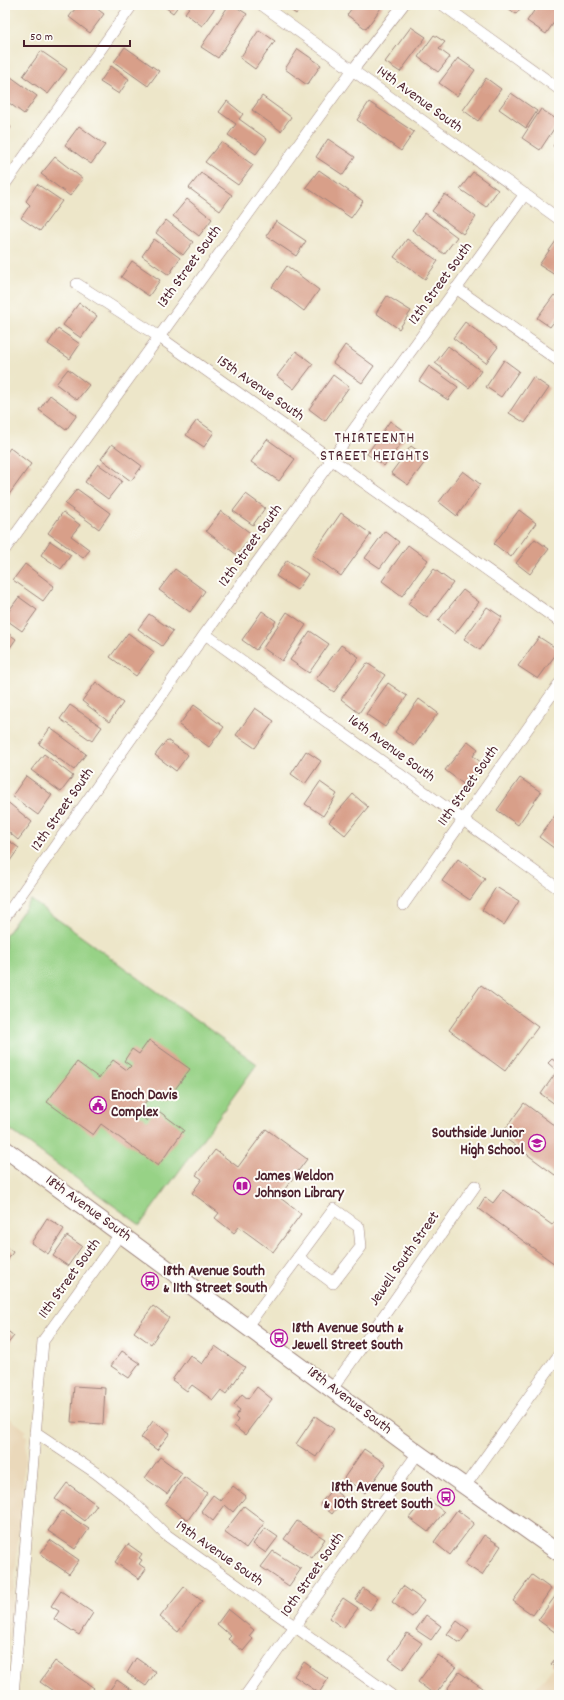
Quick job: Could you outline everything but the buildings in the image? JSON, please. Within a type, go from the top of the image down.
[{"type":"street","points":[[5,184],[132,5]]},
{"type":"street","name":"14th Avenue South","points":[[262,5],[559,219]]},
{"type":"street","name":"13th Street South","points":[[5,549],[158,336],[352,71],[403,5]]},
{"type":"street","points":[[443,5],[559,89]]},
{"type":"street","name":"12th Street South","points":[[5,917],[205,634],[525,194]]},
{"type":"street","name":"15th Avenue South","points":[[77,284],[158,336],[559,621]]},
{"type":"street","points":[[456,288],[559,361]]},
{"type":"street","name":"16th Avenue South","points":[[205,634],[559,889]]},
{"type":"street","name":"11th Street South","points":[[403,905],[559,684]]},
{"type":"street","name":"18th Avenue South","points":[[5,1149],[418,1453],[559,1553]]},
{"type":"street","name":"Jewell South Street","points":[[332,1389],[476,1186]]},
{"type":"street","points":[[247,1326],[298,1257],[334,1209],[359,1227],[361,1247],[333,1283],[298,1257]]},
{"type":"street","name":"11th Street South","points":[[35,1432],[43,1341],[121,1233]]},
{"type":"street","points":[[465,1486],[559,1355]]},
{"type":"street","points":[[12,1694],[35,1432]]},
{"type":"street","name":"19th Avenue South","points":[[35,1432],[96,1473],[133,1502],[165,1534],[391,1695]]},
{"type":"street","name":"10th Street South","points":[[246,1695],[418,1453]]},
{"type":"shaded area","points":[[5,1415],[27,1431],[24,1434],[27,1436],[6,1681],[5,1680]]},
{"type":"shaded area","points":[[559,1658],[559,1695],[531,1695]]},
{"type":"green space","points":[[31,900],[257,1064],[140,1225],[5,1126],[5,936]]},
{"type":"place","name":"Enoch Davis Complex","points":[[98,1105]]},
{"type":"place","name":"Southside Junior High School","points":[[537,1143]]},
{"type":"place","name":"James Weldon Johnson Library","points":[[242,1186]]},
{"type":"place","name":"18th Avenue South & 11th Street South","points":[[150,1281]]},
{"type":"place","name":"18th Avenue South & Jewell Street South","points":[[279,1338]]},
{"type":"place","name":"18th Avenue South & 10th Street South","points":[[446,1497]]},
{"type":"district","name":"THIRTEENTH STREET HEIGHTS","points":[[375,447]]}]
